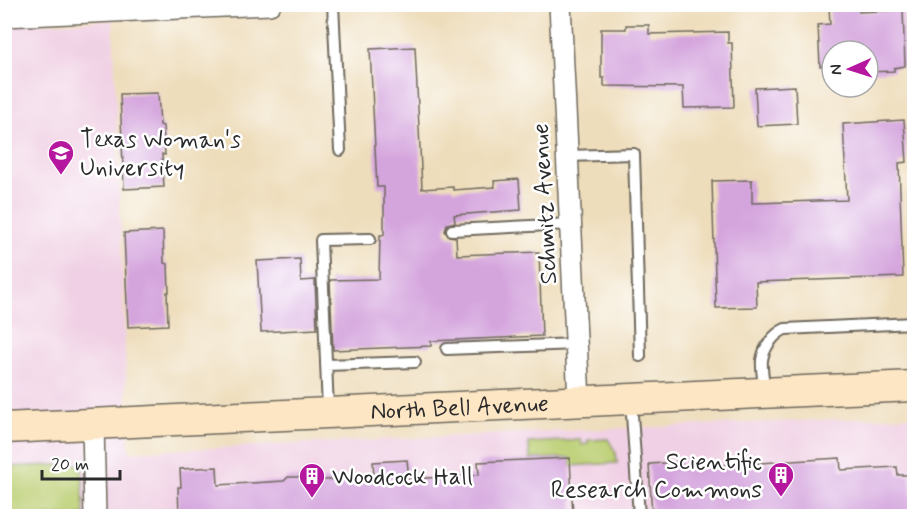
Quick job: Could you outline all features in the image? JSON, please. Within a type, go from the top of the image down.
[{"type":"main road","name":"North Bell Avenue","points":[[4,428],[915,386]]},
{"type":"street","name":"Schmitz Avenue","points":[[560,4],[579,401]]},
{"type":"street","points":[[4,16],[184,6],[260,5]]},
{"type":"street","points":[[93,424],[95,516]]},
{"type":"lane","points":[[333,4],[340,150]]},
{"type":"lane","points":[[567,156],[634,154],[640,356]]},
{"type":"lane","points":[[452,230],[570,224]]},
{"type":"lane","points":[[328,413],[321,240],[370,239]]},
{"type":"lane","points":[[765,393],[762,358],[778,332],[785,329],[915,323]]},
{"type":"lane","points":[[447,349],[576,344]]},
{"type":"lane","points":[[326,365],[415,362]]},
{"type":"lane","points":[[631,399],[639,516]]},
{"type":"shaded area","name":"Texas Woman's University","points":[[113,20],[129,452],[914,416],[914,516],[5,516],[4,25]]},
{"type":"green space","points":[[608,439],[616,453],[617,463],[570,466],[570,458],[530,459],[529,443],[581,440],[582,445],[588,444],[588,440]]},
{"type":"green space","points":[[82,464],[84,516],[5,516],[5,467]]},
{"type":"building","points":[[859,5],[859,12],[903,10],[905,66],[894,68],[894,71],[880,72],[880,39],[820,39],[820,66],[818,25],[830,24],[829,6]]},
{"type":"building","points":[[626,25],[649,25],[649,34],[728,32],[728,43],[732,43],[734,107],[684,108],[683,87],[604,86],[604,78],[601,78],[601,29],[626,29]]},
{"type":"building","points":[[415,47],[422,189],[453,187],[453,190],[495,187],[494,181],[519,179],[521,210],[454,215],[455,222],[447,224],[445,231],[448,236],[456,237],[457,255],[539,252],[542,336],[431,341],[431,346],[333,350],[330,280],[379,279],[380,235],[384,235],[384,187],[377,187],[370,49]]},
{"type":"building","points":[[795,86],[797,124],[757,126],[755,88]]},
{"type":"building","points":[[158,93],[165,155],[162,154],[164,187],[124,189],[120,94]]},
{"type":"building","points":[[904,120],[907,162],[899,163],[903,277],[756,282],[757,307],[716,308],[712,181],[752,180],[752,203],[847,200],[843,124]]},
{"type":"building","points":[[163,231],[164,263],[168,264],[168,325],[128,327],[124,233]]},
{"type":"building","points":[[300,259],[301,281],[315,280],[317,329],[261,332],[257,261]]},
{"type":"building","name":"Woodcock Hall","points":[[570,458],[573,516],[179,516],[180,469],[217,467],[218,485],[284,481],[288,477],[302,477],[307,481],[374,477],[373,462],[407,460],[409,479],[479,475],[478,462]]},
{"type":"building","name":"Scientific Research Commons","points":[[840,458],[841,470],[897,467],[898,475],[910,475],[913,516],[652,516],[649,464],[681,462],[681,468]]},
{"type":"place","name":"Texas Woman's University","points":[[61,176]]},
{"type":"place","name":"Scientific Research Commons","points":[[781,498]]},
{"type":"place","name":"Woodcock Hall","points":[[312,499]]}]
